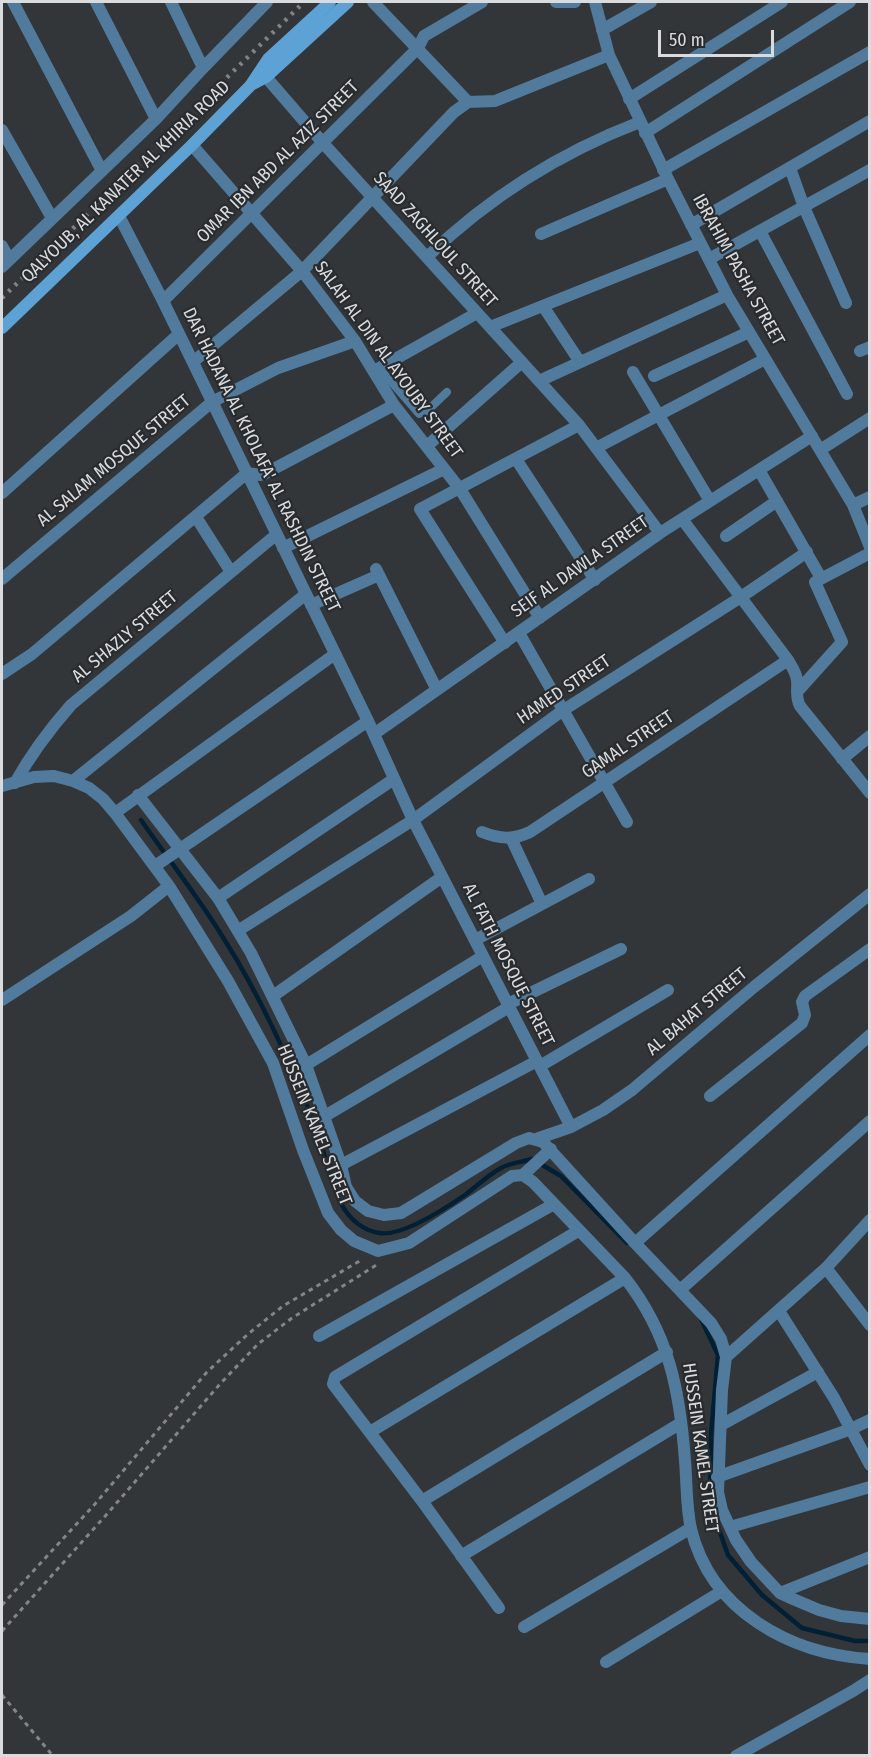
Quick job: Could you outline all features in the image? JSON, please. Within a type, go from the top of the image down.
[{"type":"main road","name":"QALYOUB, AL KANATER AL KHIRIA ROAD","points":[[2,328],[192,145],[250,86],[268,59],[330,2]]},
{"type":"main road","name":"QALYOUB, AL KANATER AL KHIRIA ROAD","points":[[250,86],[267,77],[348,2]]},
{"type":"street","points":[[2,7],[12,2],[102,171]]},
{"type":"street","points":[[96,2],[156,119]]},
{"type":"street","points":[[171,2],[202,68]]},
{"type":"street","name":"QALYOUB, AL KANATER AL KHIRIA ROAD","points":[[5,263],[156,119],[255,7],[267,2]]},
{"type":"street","points":[[374,2],[468,102]]},
{"type":"street","name":"OMAR IBN ABD AL AZIZ STREET","points":[[163,301],[418,48],[424,36],[482,2]]},
{"type":"street","points":[[556,2],[575,2]]},
{"type":"street","name":"IBRAHIM PASHA STREET","points":[[595,2],[609,55],[628,99],[700,243],[727,295],[853,506],[870,547]]},
{"type":"street","points":[[602,30],[651,2]]},
{"type":"street","points":[[628,99],[782,2]]},
{"type":"street","points":[[427,257],[490,202],[537,170],[587,143],[642,127],[850,2]]},
{"type":"street","points":[[542,234],[666,174],[870,52]]},
{"type":"street","points":[[193,362],[302,271],[371,196],[454,112],[468,102],[495,101],[609,55]]},
{"type":"street","name":"SAAD ZAGHLOUL STREET","points":[[267,77],[323,143],[579,425],[660,532]]},
{"type":"street","points":[[691,225],[870,121]]},
{"type":"street","points":[[2,130],[52,218]]},
{"type":"street","name":"SALAH AL DIN AL AYOUBY STREET","points":[[192,145],[302,271],[356,341],[376,370],[394,405],[460,489],[540,618]]},
{"type":"street","points":[[790,168],[804,207],[846,303]]},
{"type":"street","points":[[709,260],[870,170]]},
{"type":"street","name":"DAR HADANA AL KHOLAFA' AL RASHDIN STREET","points":[[119,216],[193,362],[394,779]]},
{"type":"street","points":[[760,231],[847,394]]},
{"type":"street","points":[[490,327],[700,243]]},
{"type":"street","points":[[2,246],[5,263]]},
{"type":"street","points":[[539,381],[727,295]]},
{"type":"street","points":[[543,306],[580,362]]},
{"type":"street","points":[[376,370],[477,313]]},
{"type":"street","points":[[654,376],[749,332]]},
{"type":"street","points":[[2,493],[179,334]]},
{"type":"street","name":"AL SALAM MOSQUE STREET","points":[[2,579],[212,402],[278,368],[356,341]]},
{"type":"street","points":[[596,448],[765,359]]},
{"type":"street","points":[[427,446],[522,362]]},
{"type":"street","points":[[633,372],[710,501]]},
{"type":"street","points":[[2,674],[32,654],[247,474],[266,473],[394,405]]},
{"type":"street","points":[[820,450],[870,418]]},
{"type":"street","points":[[504,643],[420,509],[579,425]]},
{"type":"street","name":"SEIF AL DAWLA STREET","points":[[374,734],[660,532],[812,436]]},
{"type":"street","points":[[516,459],[595,580]]},
{"type":"street","points":[[283,548],[444,469]]},
{"type":"street","points":[[759,470],[821,578]]},
{"type":"street","points":[[853,506],[870,497]]},
{"type":"street","points":[[726,536],[777,501]]},
{"type":"street","points":[[195,517],[231,572]]},
{"type":"street","points":[[682,519],[788,660],[794,670],[800,706],[870,793]]},
{"type":"street","name":"AL SHAZLY STREET","points":[[15,783],[43,738],[71,705],[277,534]]},
{"type":"street","name":"HAMED STREET","points":[[239,930],[413,820],[562,711],[741,597],[807,552]]},
{"type":"street","points":[[797,692],[842,644],[815,584],[816,581],[870,553]]},
{"type":"street","points":[[73,781],[308,599],[377,572],[437,690]]},
{"type":"street","points":[[519,633],[627,822]]},
{"type":"street","points":[[115,813],[335,654]]},
{"type":"street","name":"GAMAL STREET","points":[[511,838],[530,832],[788,660]]},
{"type":"street","points":[[155,866],[368,721]]},
{"type":"street","points":[[842,759],[870,736]]},
{"type":"street","name":"HUSSEIN KAMEL STREET","points":[[2,786],[34,777],[54,776],[89,788],[115,813],[155,866],[207,944],[273,1063],[328,1213],[340,1230],[379,1256]]},
{"type":"street","points":[[218,898],[394,779]]},
{"type":"street","name":"AL FATH MOSQUE STREET","points":[[394,779],[571,1127]]},
{"type":"street","name":"HUSSEIN KAMEL STREET","points":[[138,795],[218,898],[239,930],[306,1065],[325,1116],[346,1186],[355,1201],[368,1211],[384,1215],[401,1213],[516,1143],[529,1138],[536,1139],[551,1149],[711,1323],[721,1339],[726,1357],[722,1390],[718,1492],[722,1510],[730,1527],[751,1562],[780,1593],[819,1610],[841,1616],[870,1619]]},
{"type":"street","points":[[482,832],[496,838],[511,838],[542,904]]},
{"type":"street","points":[[273,996],[442,877]]},
{"type":"street","points":[[475,940],[589,879]]},
{"type":"street","points":[[2,1000],[131,915],[169,886]]},
{"type":"street","name":"AL BAHAT STREET","points":[[536,1139],[571,1127],[603,1110],[632,1090],[754,987],[870,894]]},
{"type":"street","points":[[325,1116],[508,1005],[621,949]]},
{"type":"street","points":[[710,1096],[802,1023],[805,1015],[802,1002],[805,996],[870,949]]},
{"type":"street","points":[[306,1065],[483,956]]},
{"type":"street","points":[[341,1165],[539,1064],[668,990]]},
{"type":"street","points":[[635,1243],[870,1035]]},
{"type":"street","points":[[680,1290],[870,1121]]},
{"type":"street","points":[[379,1256],[409,1243],[512,1176],[523,1175],[551,1149]]},
{"type":"street","name":"HUSSEIN KAMEL STREET","points":[[523,1175],[533,1182],[625,1278],[650,1313],[667,1352],[674,1377],[681,1423],[691,1528],[706,1567],[722,1591],[744,1614],[770,1631],[831,1655],[870,1659]]},
{"type":"street","points":[[319,1336],[554,1204]]},
{"type":"street","points":[[726,1357],[826,1268],[870,1220]]},
{"type":"street","points":[[499,1608],[423,1501],[333,1384],[335,1377],[578,1231]]},
{"type":"street","points":[[826,1268],[870,1325]]},
{"type":"street","points":[[370,1432],[625,1278]]},
{"type":"street","points":[[779,1311],[818,1372],[870,1464]]},
{"type":"street","points":[[423,1501],[667,1352]]},
{"type":"street","points":[[721,1425],[818,1372]]},
{"type":"street","points":[[717,1477],[851,1429],[870,1420]]},
{"type":"street","points":[[461,1556],[681,1423]]},
{"type":"street","points":[[730,1527],[870,1487]]},
{"type":"street","points":[[524,1627],[691,1528]]},
{"type":"street","points":[[780,1593],[870,1557]]},
{"type":"street","points":[[606,1662],[722,1591]]},
{"type":"street","points":[[736,1755],[870,1680]]},
{"type":"lane","points":[[376,370],[419,414],[426,412],[447,392]]},
{"type":"path","points":[[2,1605],[95,1504],[207,1372],[248,1334],[283,1306],[379,1256]]},
{"type":"path","points":[[2,1630],[258,1344],[379,1256]]},
{"type":"path","points":[[2,1695],[53,1755]]},
{"type":"waterway","points":[[141,820],[204,909],[250,983],[294,1075],[314,1122],[334,1188],[350,1217],[363,1227],[379,1233],[399,1231],[447,1207],[501,1168],[532,1159],[561,1176],[627,1243]]},
{"type":"waterway","points":[[700,1317],[718,1355],[711,1434],[710,1504],[728,1555],[762,1595],[802,1628],[855,1641],[870,1641]]},
{"type":"railway","points":[[2,298],[304,2]]}]
